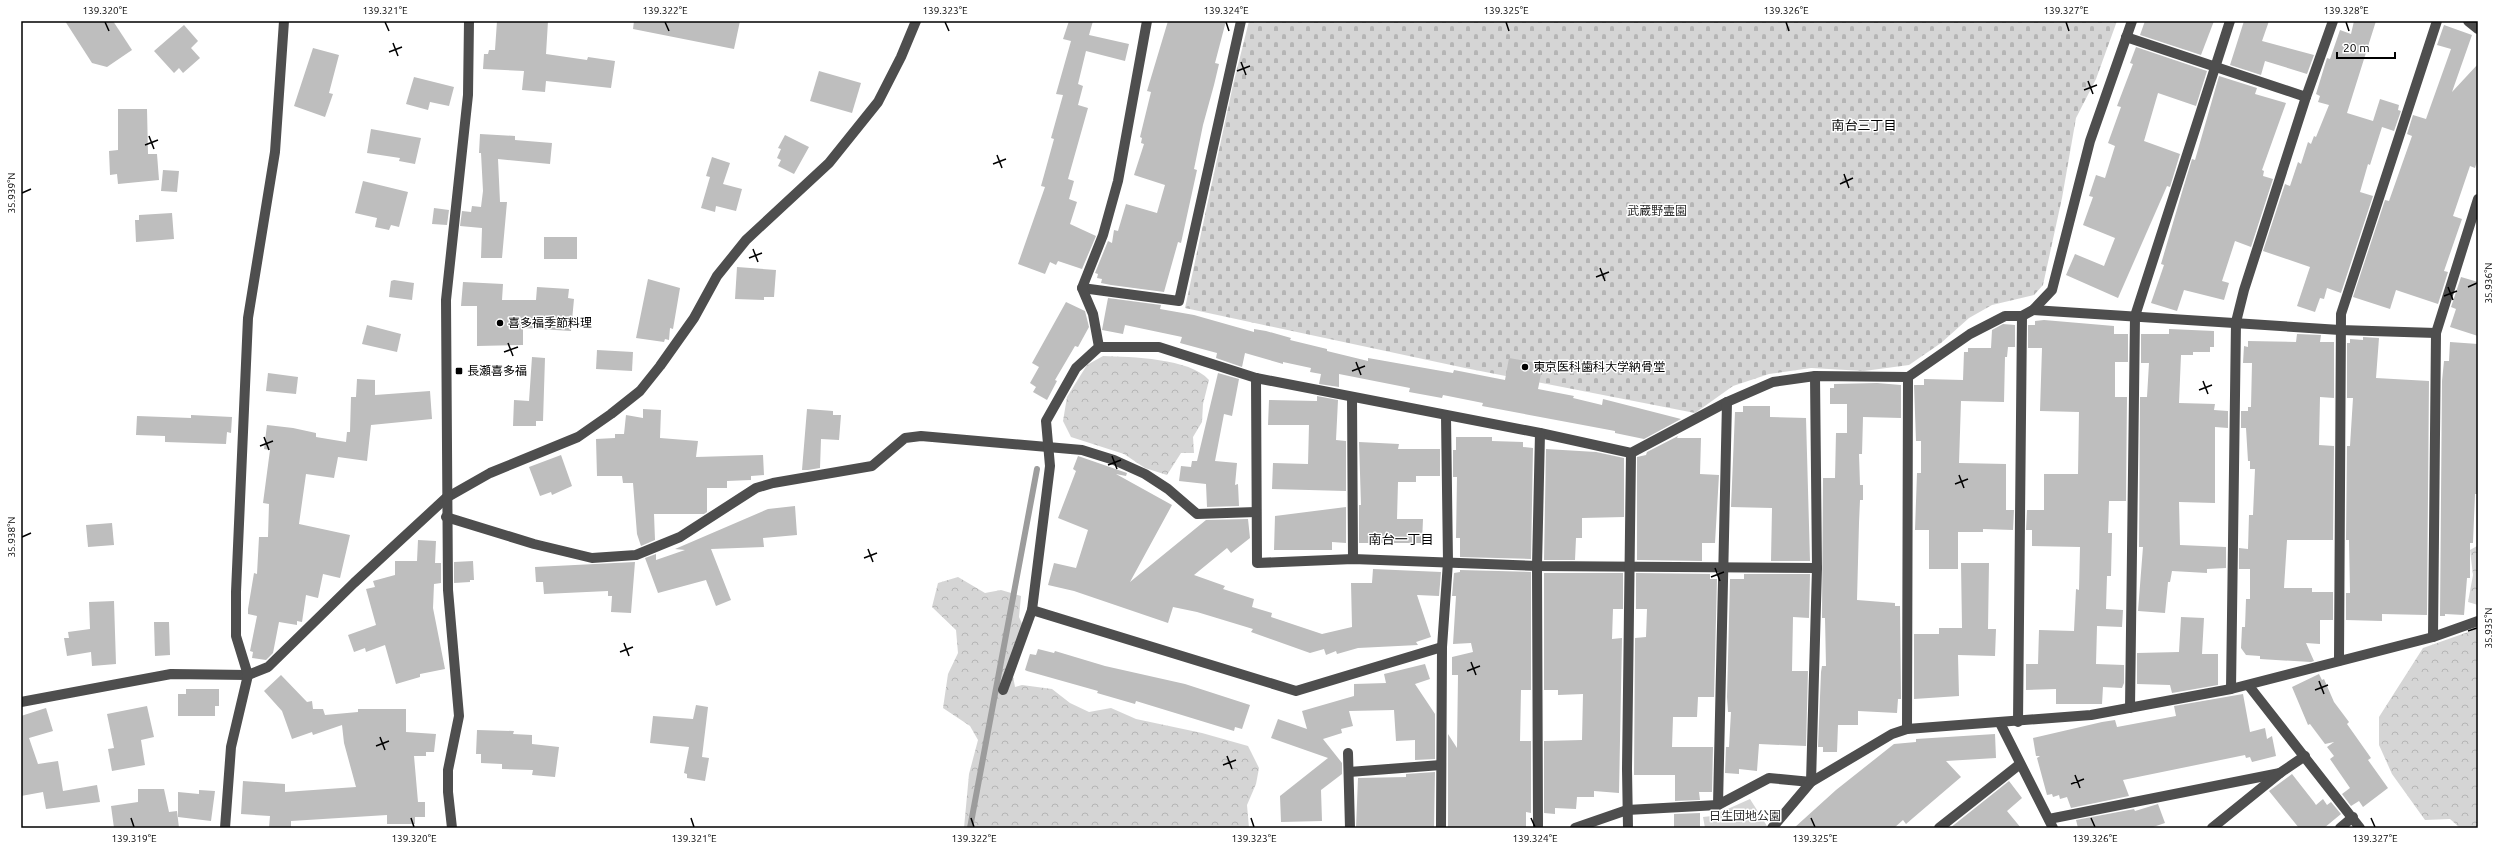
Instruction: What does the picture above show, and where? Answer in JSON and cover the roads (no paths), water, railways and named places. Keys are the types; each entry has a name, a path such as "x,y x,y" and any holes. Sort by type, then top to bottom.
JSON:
{"street":[{"path":"225,828 231,747 248,675 236,636 236,592 248,318 275,152 284,21"},
{"path":"452,828 448,792 448,770 459,716 448,590 446,518 446,300 468,95 469,21"},
{"path":"21,702 171,674 248,675 268,667 365,572 446,498 490,473 578,437 640,391 694,318 717,276 746,240 829,163 878,102 901,57 916,21"},
{"path":"1099,347 1093,314 1082,288 1103,235 1118,181 1148,21"},
{"path":"1082,288 1179,301 1241,21"},
{"path":"1003,690 1032,610 1050,466 1047,449 1046,421 1076,368 1099,347 1159,347 1256,378 1540,433 1631,453 1727,402 1773,382 1815,376 1908,377 1970,334 2005,316 2022,316 2033,310 2052,290 2090,141 2132,21"},
{"path":"2130,708 2135,316 2230,21"},
{"path":"2230,689 2236,322 2244,290 2306,97 2333,21"},
{"path":"2339,661 2341,314 2438,21"},
{"path":"2468,21 2478,29"},
{"path":"2126,37 2306,97"},
{"path":"2433,637 2436,333 2478,199"},
{"path":"2033,310 2236,322 2340,330 2436,333"},
{"path":"2018,722 2022,316"},
{"path":"1811,782 1817,568 1815,376"},
{"path":"1907,729 1908,377"},
{"path":"1256,378 1257,563 1352,559 1538,566 1724,566 1817,568"},
{"path":"1352,396 1352,559"},
{"path":"1718,805 1727,402"},
{"path":"1441,828 1442,647 1448,562 1446,416"},
{"path":"1538,828 1538,566 1540,433"},
{"path":"446,518 534,544 592,558 636,556 680,537 756,488 773,483 872,466 905,438 921,436 1047,449 1082,450 1114,460 1168,488 1197,514 1256,512"},
{"path":"1628,828 1631,453"},
{"path":"1032,610 1296,691 1442,647"},
{"path":"1772,828 1811,782 1892,734 1907,729 2018,722 2091,715 2249,686 2433,637 2478,621"},
{"path":"2249,686 2360,828"},
{"path":"2000,722 2051,823 2280,773"},
{"path":"1348,753 1350,828"},
{"path":"2212,828 2280,773 2305,756"},
{"path":"1939,828 2020,764"},
{"path":"1349,772 1441,765"},
{"path":"1575,828 1627,810 1718,805 1769,778 1811,782"},
{"path":"2340,828 2352,817"}],"waterway":[{"path":"970,828 1037,469"}],"place":[{"name":"喜多福季節料理","path":"500,323"},
{"name":"東京医科歯科大学納骨堂","path":"1525,367"},
{"name":"長瀬喜多福","path":"459,371"}],"district":[{"name":"南台三丁目","path":"1864,125"},
{"name":"南台一丁目","path":"1401,539"}],"park label":[{"name":"武蔵野霊園","path":"1657,211"},
{"name":"日生団地公園","path":"1745,816"}]}
